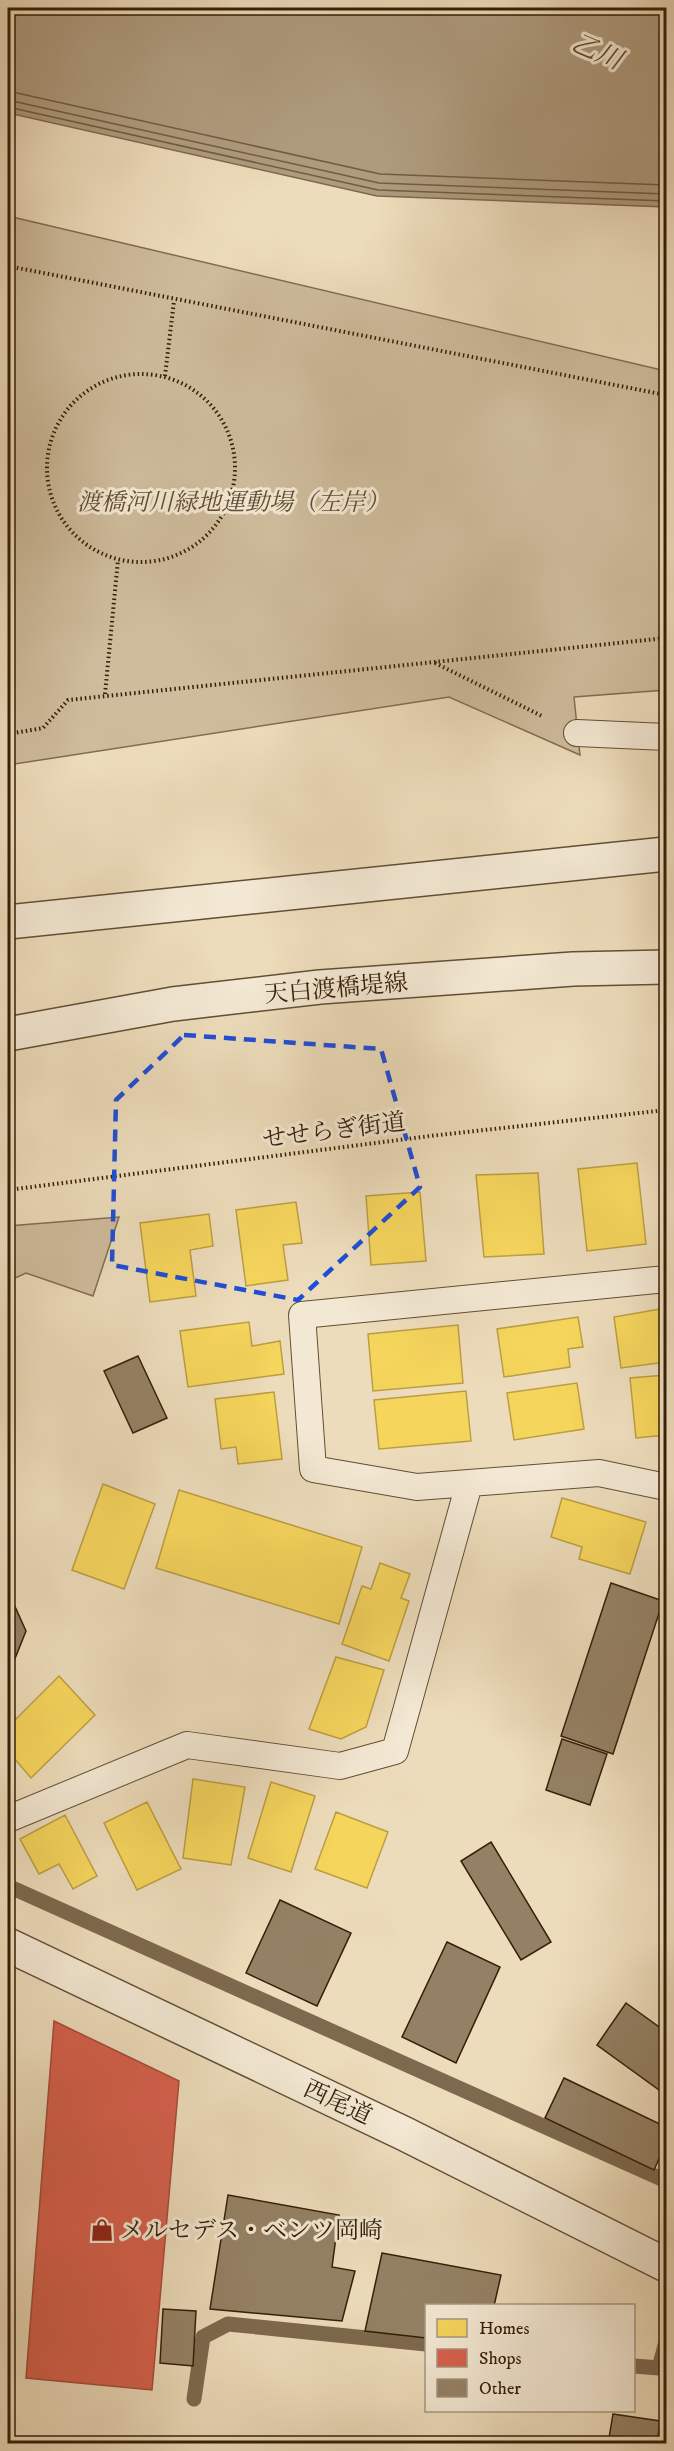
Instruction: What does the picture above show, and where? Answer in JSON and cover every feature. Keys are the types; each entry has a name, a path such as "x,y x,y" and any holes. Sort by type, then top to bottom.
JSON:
{"street":[{"path":"8,922 666,854"},
{"name":"天白渡橋堤線","path":"8,1034 173,1004 320,987 573,969 666,967"},
{"name":"西尾道","path":"8,1945 405,2133 666,2265"}],"lane":[{"path":"577,733 666,738"},
{"path":"666,1279 302,1316 313,1469 417,1487 599,1473 666,1487"},
{"path":"8,1819 188,1745 340,1766 395,1751 469,1484"}],"path":[{"path":"8,266 174,301 666,395"},
{"path":"165,376 174,301"},
{"path":"138,372 165,376 188,385 207,400 223,419 232,442 236,466 232,491 224,514 208,534 189,549 167,559 143,562 118,560 93,549 71,533 56,510 48,484 47,457 53,431 68,408 87,389 112,377 138,372"},
{"path":"105,694 118,560"},
{"path":"8,734 43,728 68,700 105,694 435,663 666,638"},
{"path":"435,663 577,733"},
{"name":"せせらぎ街道","path":"8,1190 430,1136 666,1110"}],"highlighted area":[{"path":"184,1035 381,1049 420,1187 298,1300 112,1265 116,1100"}],"green space":[{"name":"渡橋河川緑地運動場（左岸）","path":"8,216 666,371 666,690 574,697 580,755 449,697 8,765"},
{"path":"119,1217 93,1296 26,1273 11,1280 8,1278 8,1226"}],"water":[{"name":"乙川","path":"8,8 666,8 666,207 377,196 8,113"}],"building: Homes":[{"path":"637,1163 646,1244 587,1251 578,1169"},
{"path":"538,1173 544,1254 484,1257 476,1175"},
{"path":"420,1192 426,1261 371,1265 366,1196"},
{"path":"296,1202 302,1243 283,1245 288,1280 246,1286 236,1210"},
{"path":"209,1214 213,1246 190,1250 196,1296 150,1302 140,1223"},
{"path":"666,1308 666,1362 621,1368 614,1317"},
{"path":"578,1317 583,1347 568,1349 570,1367 504,1377 497,1329"},
{"path":"249,1322 252,1346 280,1341 284,1374 188,1387 180,1331"},
{"path":"458,1325 463,1383 373,1391 368,1334"},
{"path":"666,1375 666,1435 636,1438 630,1378"},
{"path":"577,1383 584,1429 514,1440 507,1393"},
{"path":"466,1391 471,1441 379,1449 374,1400"},
{"path":"274,1392 282,1459 238,1464 236,1447 221,1449 215,1399"},
{"path":"103,1484 155,1504 124,1589 72,1570"},
{"path":"179,1490 362,1547 339,1624 156,1568"},
{"path":"562,1498 646,1522 630,1574 579,1559 582,1547 551,1537"},
{"path":"380,1563 410,1574 401,1598 409,1601 389,1661 342,1644 362,1586 371,1589"},
{"path":"336,1657 384,1670 366,1727 341,1739 309,1729"},
{"path":"59,1676 95,1715 31,1778 8,1751 8,1727"},
{"path":"193,1779 245,1787 231,1865 183,1858"},
{"path":"271,1782 315,1796 291,1872 248,1858"},
{"path":"147,1802 181,1869 137,1890 104,1823"},
{"path":"336,1812 388,1832 367,1888 315,1869"},
{"path":"65,1815 97,1876 73,1889 59,1864 39,1874 20,1839"}],"building: Shops":[{"name":"メルセデス・ベンツ岡崎","path":"54,2021 179,2081 152,2390 26,2378"}],"building: Other":[{"path":"138,1356 167,1418 133,1433 104,1371"},
{"path":"611,1583 663,1601 613,1754 561,1736"},
{"path":"8,1591 26,1631 8,1676"},
{"path":"562,1739 607,1754 590,1805 546,1790"},
{"path":"491,1842 551,1942 521,1960 461,1861"},
{"path":"280,1900 351,1933 317,2006 246,1973"},
{"path":"447,1942 500,1967 456,2063 402,2037"},
{"path":"626,2003 666,2032 666,2095 597,2045"},
{"path":"564,2078 666,2127 666,2143 654,2170 545,2118"},
{"path":"228,2195 339,2215 332,2267 355,2271 342,2321 210,2309"},
{"path":"382,2253 501,2275 494,2304 425,2304 425,2338 365,2331"},
{"path":"163,2309 196,2311 193,2366 160,2363"},
{"path":"613,2414 660,2421 657,2444 608,2444"}],"waterway":[{"path":"8,1886 666,2181"},
{"path":"194,2399 203,2337 228,2324 425,2344"},
{"path":"635,2366 659,2368 666,2342"}],"place":[{"name":"メルセデス・ベンツ岡崎","path":"102,2230"}]}
